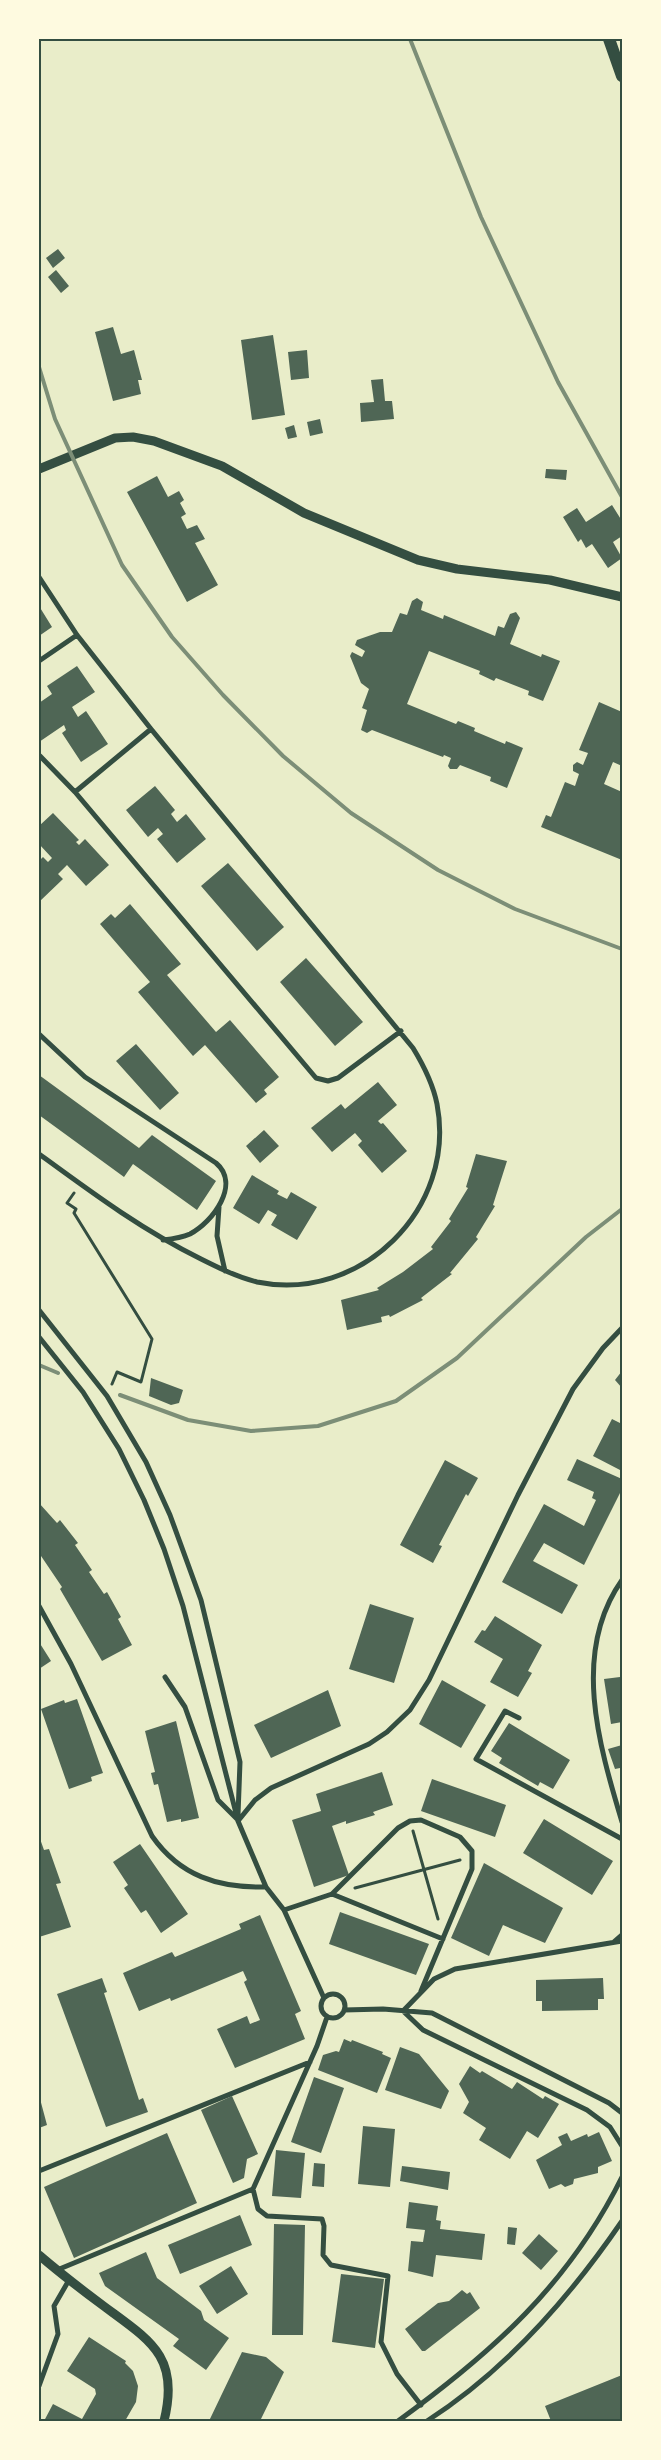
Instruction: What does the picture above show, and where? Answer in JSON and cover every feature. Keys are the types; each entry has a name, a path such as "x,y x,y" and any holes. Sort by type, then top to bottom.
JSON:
{"main road":[{"path":"609,39 622,76"}],"street":[{"path":"39,469 115,438 133,437 154,441 197,455 222,466 304,513 382,546 437,566 550,580 622,597"},
{"path":"39,578 77,635 151,728 401,1031 429,1078 439,1124 439,1144 435,1170 424,1202 401,1235 370,1261 332,1278 312,1283 270,1284 225,1271 163,1240 80,1185 39,1154"},
{"path":"39,661 77,635"},
{"path":"75,792 151,728"},
{"path":"40,756 75,792 316,1078 328,1080 338,1078 401,1031"},
{"path":"39,1034 85,1077 222,1168 227,1182 226,1190 207,1222 198,1229 176,1239 163,1240"},
{"path":"219,1203 217,1236 225,1271"},
{"path":"39,1310 77,1355 123,1420 146,1462 170,1515 201,1600 240,1762 238,1821"},
{"path":"238,1821 255,1800 271,1788 370,1744 387,1732 410,1710 429,1680 518,1495 573,1389 603,1348 622,1328"},
{"path":"39,1337 83,1392 119,1449 164,1549 183,1606 238,1821 266,1887 284,1910 324,1998 321,2008 327,2017"},
{"path":"621,1582 622,1592"},
{"path":"621,1582 610,1599 597,1638 593,1678 598,1732 622,1822"},
{"path":"39,1606 72,1664 152,1836 162,1850 177,1865 196,1875 244,1887 266,1887"},
{"path":"165,1677 185,1707 218,1800 238,1821"},
{"path":"519,1718 505,1711 476,1759 622,1839"},
{"path":"284,1910 332,1894 398,1828 410,1821 421,1820 460,1837 469,1846 473,1857 472,1869 421,1991"},
{"path":"332,1894 443,1939"},
{"path":"614,1942 622,1936"},
{"path":"403,2010 434,1979 455,1970 622,1941"},
{"path":"324,1998 328,1995 339,1996 343,2000 344,2010 337,2018 327,2017"},
{"path":"344,2010 403,2010 432,2013 609,2103 622,2113"},
{"path":"403,2010 423,2030 588,2110 610,2127 622,2146"},
{"path":"327,2017 310,2062 253,2189 258,2209 267,2216 322,2219 324,2226 323,2255 331,2265 388,2276 381,2342 397,2374 421,2404"},
{"path":"39,2171 310,2062"},
{"path":"398,2421 480,2358 533,2308 589,2233 622,2177"},
{"path":"57,2270 253,2189"},
{"path":"427,2421 472,2388 544,2320 569,2291 622,2221"},
{"path":"39,2254 69,2280 147,2338 157,2350 170,2384 164,2421"},
{"path":"39,2386 58,2334 54,2306 69,2280"}],"path":[{"path":"80,1185 67,1203 76,1209 74,1213 152,1339 141,1382 116,1372"},
{"path":"410,1821 443,1939"},
{"path":"332,1894 473,1857"}],"building":[{"path":"58,249 65,258 53,268 46,258"},
{"path":"56,270 69,286 61,293 48,277"},
{"path":"113,327 121,354 134,350 142,380 138,380 141,394 113,401 95,332"},
{"path":"273,335 285,415 252,420 241,340"},
{"path":"307,350 309,378 291,380 288,352"},
{"path":"383,379 385,401 392,401 394,419 361,422 360,403 374,402 371,380"},
{"path":"320,419 323,433 310,436 307,422"},
{"path":"294,425 297,437 288,439 285,428"},
{"path":"546,469 567,470 566,480 545,478"},
{"path":"157,476 168,497 179,491 184,500 180,503 186,514 181,517 187,529 197,525 205,539 195,543 218,585 187,602 127,492"},
{"path":"612,505 622,521 622,536 613,542 622,558 608,568 592,544 586,548 581,539 578,542 563,517 577,508 586,522"},
{"path":"417,598 423,602 421,610 443,619 444,615 495,636 498,626 504,628 510,614 516,612 520,618 510,644 541,657 542,654 560,661 543,701 528,695 529,691 496,678 494,681 479,674 480,671 429,651 407,704 456,724 458,721 475,728 474,731 505,744 506,741 523,748 507,788 490,781 491,777 460,765 457,769 450,769 448,766 451,758 444,755 443,757 372,730 367,733 361,730 367,710 362,708 369,689 361,683 350,656 352,652 362,657 365,651 355,645 357,640 380,632 392,632 400,613 407,615 412,601"},
{"path":"39,606 52,627 39,636"},
{"path":"77,666 95,692 72,707 78,717 86,711 108,744 81,762 62,733 66,730 64,725 39,742 39,703 52,694 47,686"},
{"path":"599,702 622,712 622,766 613,762 604,784 622,792 622,860 541,827 546,815 551,817 565,782 575,786 579,774 573,771 573,765 577,762 583,765 588,753 579,750"},
{"path":"155,786 175,810 171,814 177,822 186,814 206,839 177,863 157,839 163,834 158,828 148,837 126,810"},
{"path":"53,813 79,840 76,842 79,845 85,839 109,865 86,886 67,865 58,874 63,879 39,902 39,861 43,857 48,862 52,858 39,844 39,826"},
{"path":"228,863 284,927 257,951 201,886"},
{"path":"130,904 181,964 167,975 216,1032 230,1020 279,1077 264,1090 267,1094 256,1103 205,1045 193,1056 138,992 150,982 100,924 111,914 115,918"},
{"path":"306,958 363,1022 335,1046 280,982"},
{"path":"136,1044 179,1093 160,1110 116,1061"},
{"path":"39,1075 139,1148 152,1135 216,1181 197,1210 133,1164 124,1177 39,1115"},
{"path":"378,1082 397,1105 378,1121 381,1124 383,1123 407,1151 382,1173 358,1145 362,1141 355,1133 332,1152 311,1128 341,1104 345,1109"},
{"path":"264,1130 279,1146 260,1163 246,1146"},
{"path":"476,1154 507,1161 493,1205 495,1206 476,1237 478,1239 450,1273 452,1274 421,1298 423,1300 390,1317 389,1315 381,1317 382,1322 347,1330 341,1300 379,1290 377,1288 403,1272 433,1249 431,1247 451,1221 449,1219 468,1188 466,1187"},
{"path":"252,1175 279,1191 277,1194 287,1199 291,1192 317,1207 297,1240 271,1225 277,1215 268,1210 259,1224 233,1208"},
{"path":"622,1371 622,1388 615,1380"},
{"path":"151,1378 183,1390 179,1403 171,1405 149,1396"},
{"path":"612,1419 622,1424 622,1466 620,1470 593,1456"},
{"path":"577,1459 622,1479 622,1489 584,1565 544,1543 533,1561 578,1585 562,1614 502,1582 544,1504 584,1526 596,1500 592,1498 594,1492 567,1480"},
{"path":"445,1460 478,1478 468,1496 466,1494 439,1545 442,1546 433,1563 400,1545"},
{"path":"39,1503 57,1523 60,1520 78,1543 75,1545 92,1570 89,1572 104,1594 107,1592 121,1617 118,1619 132,1645 102,1661 60,1589 62,1587 39,1553"},
{"path":"370,1604 414,1618 394,1683 349,1669"},
{"path":"495,1616 542,1645 528,1671 532,1673 518,1697 490,1682 503,1659 474,1642 482,1630 485,1631"},
{"path":"39,1642 51,1661 39,1669"},
{"path":"620,1677 622,1722 611,1724 604,1679"},
{"path":"442,1680 486,1705 461,1748 419,1724"},
{"path":"328,1690 341,1726 271,1758 254,1725"},
{"path":"77,1699 103,1773 91,1777 92,1781 69,1789 41,1709 64,1700 65,1703"},
{"path":"176,1721 199,1818 181,1822 181,1819 167,1822 158,1784 154,1785 151,1773 155,1772 145,1731"},
{"path":"509,1723 570,1760 553,1789 540,1782 538,1786 499,1763 502,1758 491,1751"},
{"path":"622,1745 622,1774 620,1768 615,1769 608,1749"},
{"path":"382,1772 393,1805 373,1812 375,1815 346,1824 346,1821 332,1826 349,1875 314,1887 292,1820 321,1811 316,1794"},
{"path":"432,1779 506,1805 495,1837 421,1811"},
{"path":"544,1819 613,1861 592,1895 523,1853"},
{"path":"39,1836 44,1850 49,1849 61,1883 56,1884 71,1927 39,1937"},
{"path":"140,1844 188,1914 161,1933 146,1910 141,1913 124,1888 128,1885 113,1862"},
{"path":"484,1863 563,1908 545,1943 503,1925 489,1956 451,1938"},
{"path":"340,1912 429,1944 416,1975 329,1944"},
{"path":"260,1915 301,2011 295,2014 305,2039 235,2068 217,2029 247,2016 250,2024 260,2020 244,1982 247,1980 243,1971 171,2001 170,1998 139,2011 123,1973 172,1952 175,1957 241,1929 239,1924"},
{"path":"102,1978 107,1992 104,1993 139,2100 143,2098 148,2112 106,2127 57,1994"},
{"path":"603,1978 604,1999 598,1999 598,2010 542,2011 542,2001 536,2001 536,1980"},
{"path":"344,2039 351,2042 352,2040 383,2052 382,2054 391,2058 377,2093 318,2070 323,2055 336,2051 339,2052"},
{"path":"400,2047 419,2054 449,2091 441,2109 385,2090"},
{"path":"470,2066 512,2089 517,2082 543,2099 545,2096 559,2104 538,2138 527,2131 510,2159 479,2140 486,2128 463,2113 469,2102 459,2084"},
{"path":"314,2077 344,2088 321,2153 291,2142"},
{"path":"39,2095 47,2125 39,2128"},
{"path":"232,2096 258,2154 247,2159 244,2178 233,2183 201,2110"},
{"path":"363,2126 395,2129 390,2187 358,2184"},
{"path":"599,2132 612,2161 598,2167 598,2173 574,2179 573,2184 565,2187 561,2184 549,2189 536,2160 562,2145 558,2137 567,2133 571,2141 587,2134 588,2137"},
{"path":"167,2133 197,2203 74,2258 44,2187"},
{"path":"276,2150 305,2153 301,2198 272,2196"},
{"path":"314,2163 325,2164 324,2187 312,2186"},
{"path":"402,2166 450,2172 448,2190 400,2181"},
{"path":"409,2202 438,2206 436,2220 441,2221 440,2229 485,2234 482,2260 436,2255 433,2277 408,2271 411,2241 423,2242 425,2230 406,2228"},
{"path":"240,2215 252,2245 180,2274 168,2245"},
{"path":"274,2224 305,2225 303,2335 272,2335"},
{"path":"508,2227 517,2228 515,2245 507,2244"},
{"path":"539,2234 558,2251 541,2270 522,2253"},
{"path":"146,2252 157,2278 201,2311 204,2320 229,2338 206,2370 173,2346 179,2339 105,2286 99,2273"},
{"path":"231,2266 248,2294 217,2314 199,2286"},
{"path":"341,2274 384,2279 375,2348 332,2342"},
{"path":"462,2290 467,2294 470,2292 480,2308 425,2351 422,2351 405,2329 438,2303 449,2301"},
{"path":"89,2337 126,2361 125,2363 133,2371 138,2386 136,2402 125,2421 44,2421 53,2404 82,2419 96,2394 95,2389 67,2371"},
{"path":"242,2352 266,2357 284,2372 260,2421 209,2421"},
{"path":"622,2375 622,2419 618,2421 551,2421 545,2406"}],"railway":[{"path":"410,39 481,217 558,382 622,497"},
{"path":"39,367 55,419 122,565 172,637 223,695 283,756 351,813 438,870 515,909 622,949"},
{"path":"120,1395 188,1420 251,1431 318,1426 396,1401 457,1358 586,1237 622,1209"},
{"path":"39,1365 58,1373"}]}
